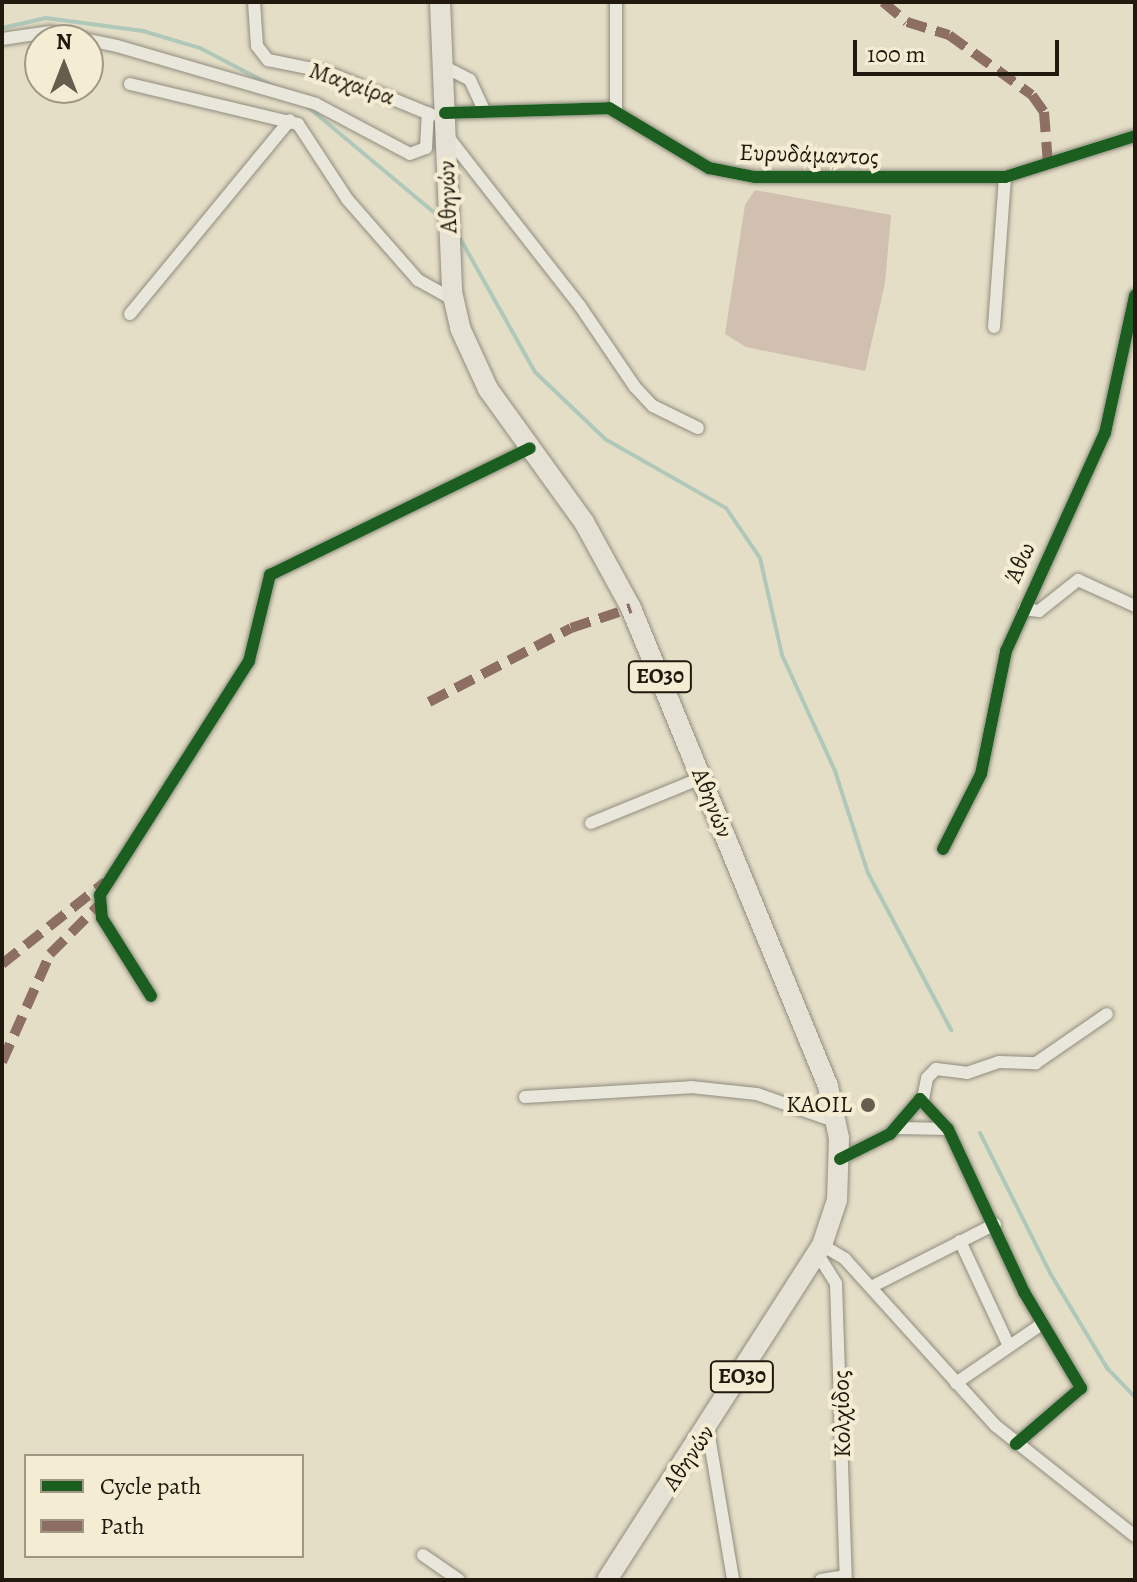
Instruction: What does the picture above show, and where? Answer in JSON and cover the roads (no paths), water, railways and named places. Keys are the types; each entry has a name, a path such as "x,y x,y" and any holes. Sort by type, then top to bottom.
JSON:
{"main road":[{"name":"Αθηνών","path":"440,2 443,66 441,119 447,172 453,296 488,389 606,557 828,1086 837,1122 840,1159 837,1200 820,1249 708,1430 607,1580"}],"street":[{"name":"Μαχαίρα","path":"254,2 259,53 327,72 441,119"},
{"path":"616,2 616,111"},
{"path":"2,39 66,33 117,46 316,104 410,154 426,148 441,119 580,306 635,387 653,406 698,428"},
{"path":"443,66 470,80 485,112"},
{"path":"130,84 290,120 304,130 347,199 418,280 453,296"},
{"name":"Ευρυδάμαντος","path":"441,119 485,112 584,106 616,111 728,175 925,182 1005,177 1135,138"},
{"path":"130,314 290,120"},
{"path":"994,327 1005,177"},
{"name":"Άθω","path":"943,849 981,774 1001,667 1024,609 1105,433 1135,295"},
{"path":"151,996 102,918 100,895 249,661 270,575 530,448"},
{"path":"1024,609 1039,611 1078,580 1135,606"},
{"path":"591,823 701,778"},
{"path":"840,1159 898,1128 923,1099 927,1078 936,1069 967,1073 999,1062 1036,1063 1107,1014"},
{"path":"525,1097 691,1087 757,1094 837,1122"},
{"path":"923,1099 948,1129 1042,1324 1081,1391 1016,1444"},
{"path":"898,1128 948,1129"},
{"path":"871,1287 995,1224"},
{"path":"960,1241 1009,1346"},
{"path":"820,1249 871,1287 956,1383 1016,1444 1135,1536"},
{"name":"Κολχίδος","path":"820,1249 836,1284 846,1578"},
{"path":"956,1383 1042,1324"},
{"path":"708,1430 733,1580"},
{"path":"423,1555 459,1580"},
{"path":"821,1580 846,1578"}],"waterway":[{"path":"2,28 46,18 143,31 200,48 277,88"},
{"path":"308,107 442,219"},
{"path":"457,233 535,372 605,439 726,508 760,558 782,655 835,771 868,873 951,1030"},
{"path":"980,1133 1050,1273 1107,1368 1135,1397"}],"place":[{"name":"KAOIL","path":"868,1105"}]}
